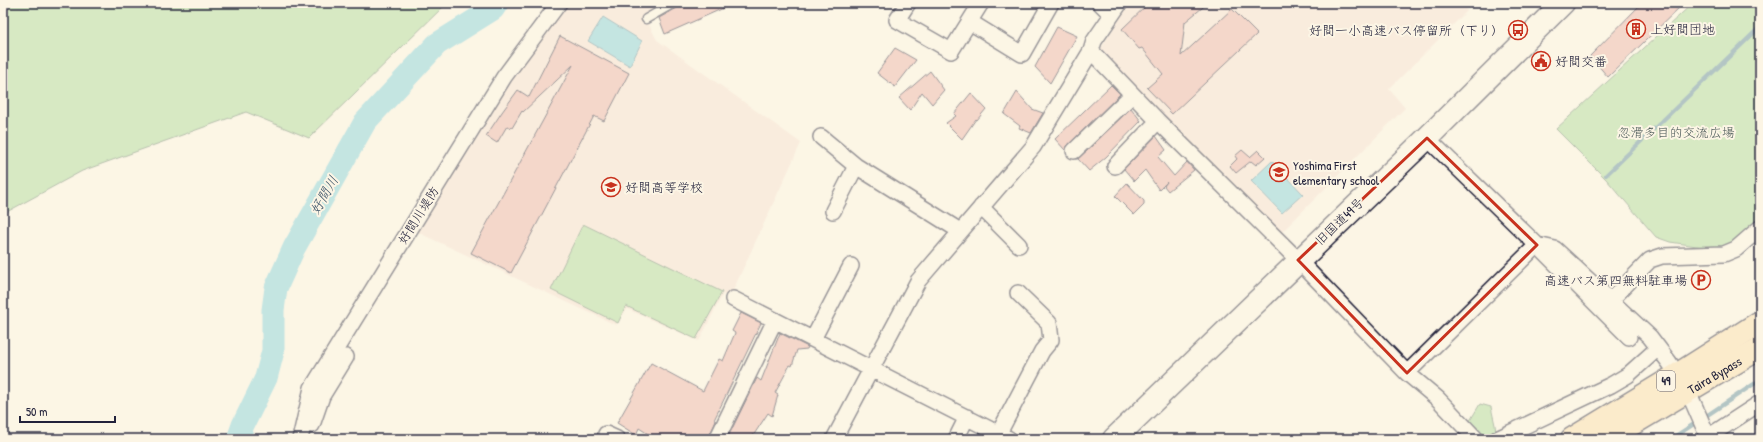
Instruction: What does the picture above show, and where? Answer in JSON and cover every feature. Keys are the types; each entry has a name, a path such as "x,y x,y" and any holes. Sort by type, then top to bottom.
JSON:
{"highway":[{"name":"Taira Bypass","path":"1572,439 1687,392 1760,322"},
{"name":"Taira Bypass","path":"1607,439 1760,348"}],"street":[{"name":"好間川堤防","path":"300,439 312,388 504,77 559,3"},
{"path":"908,3 897,20 951,51 981,3"},
{"path":"970,22 1022,54 1052,3"},
{"path":"834,439 918,281 957,230 981,207 1037,141 1091,51 1094,41 1116,9 1100,3"},
{"name":"旧国道49号","path":"1114,439 1298,260 1427,138 1563,3"},
{"path":"1091,51 1132,95 1298,260 1407,373 1438,399 1476,439"},
{"path":"1074,151 1132,95"},
{"path":"1115,166 1158,121"},
{"path":"821,137 856,166 957,230"},
{"path":"1427,138 1629,337"},
{"path":"833,211 856,166"},
{"path":"981,207 1018,245"},
{"path":"1610,301 1650,260 1662,256 1724,254 1736,250 1760,228"},
{"path":"1537,245 1555,249 1650,337 1687,392 1706,435 1760,403"},
{"path":"1407,373 1537,245"},
{"path":"813,339 851,266"},
{"path":"733,299 1004,436 1042,351 1051,340 1049,323 1018,293"},
{"path":"717,439 775,320"},
{"path":"1497,439 1611,385 1628,375 1658,348"},
{"path":"306,439 322,396 346,357"},
{"path":"956,439 967,417"}],"lane":[{"path":"646,19 674,3"}],"highlighted area":[{"path":"1427,138 1537,245 1407,373 1298,260"}],"shaded area":[{"name":"好間高等学校","path":"559,3 674,3 646,19 657,40 801,143 730,297 723,294 699,341 627,309 616,325 415,231"},
{"name":"Yoshima First elementary school","path":"1129,3 1460,3 1467,11 1389,89 1405,108 1277,237 1100,50"}],"green space":[{"path":"3,3 447,3 309,138 246,112 82,171 3,214"},
{"name":"忽滑多目的交流広場","path":"1693,3 1760,3 1760,220 1740,240 1717,249 1670,242 1656,237 1606,179 1556,129"},
{"path":"583,224 722,292 696,339 626,306 618,323 551,290"},
{"path":"1480,404 1491,407 1497,439 1459,439"}],"water":[{"path":"603,17 642,41 630,66 588,41"},
{"path":"1272,161 1303,194 1282,213 1251,181"}],"building":[{"path":"679,3 735,3 665,34 659,18 677,8"},
{"path":"1149,3 1208,3 1185,22 1181,56 1232,9 1257,34 1172,114 1147,88 1163,74 1142,48 1139,49 1122,29"},
{"name":"上好間団地","path":"1642,3 1684,3 1608,77 1590,56"},
{"path":"1057,27 1077,36 1050,83 1035,67"},
{"path":"560,36 629,73 604,121 594,116 511,273 471,253 573,65 523,112 522,111 512,128 507,126 497,143 486,136 518,90 529,97"},
{"path":"895,48 916,60 895,87 877,73"},
{"path":"930,71 944,90 932,104 922,92 910,110 899,98"},
{"path":"1111,85 1120,94 1068,145 1065,150 1055,139"},
{"path":"1017,92 1032,109 1043,113 1031,133 1019,128 1020,126 1004,114"},
{"path":"971,93 986,109 977,120 976,119 962,139 946,123 956,116 954,114"},
{"path":"1131,108 1141,121 1106,157 1089,171 1078,159"},
{"path":"1156,136 1166,150 1158,157 1174,176 1187,162 1194,170 1168,191 1164,186 1167,182 1159,190 1145,170 1134,181 1124,169"},
{"path":"1242,150 1250,157 1258,150 1265,157 1256,165 1251,161 1236,173 1230,166 1237,159 1235,156"},
{"path":"1127,183 1144,201 1144,205 1134,215 1115,196"},
{"path":"741,313 761,323 714,420 716,421 708,439 656,439 639,428 636,435 617,423 651,363 703,391 719,359 723,361 735,333 732,331"},
{"path":"780,333 808,347 807,349 797,350 792,366 790,365 775,393 778,395 772,416 768,413 751,439 727,439 757,378 761,381"}],"waterway":[{"name":"好間川","path":"238,439 243,425 266,378 273,351 273,310 276,288 294,248 365,122 437,44 493,9 497,3"},
{"path":"1606,175 1760,27"},
{"path":"1703,418 1760,380"},
{"path":"1671,439 1697,422"}],"place":[{"name":"上好間団地","path":"1636,29"},
{"name":"好間一小高速バス停留所（下り）","path":"1518,30"},
{"name":"好間交番","path":"1541,61"},
{"name":"Yoshima First elementary school","path":"1279,172"},
{"name":"好間高等学校","path":"611,187"},
{"name":"高速バス第四無料駐車場","path":"1701,280"}]}
